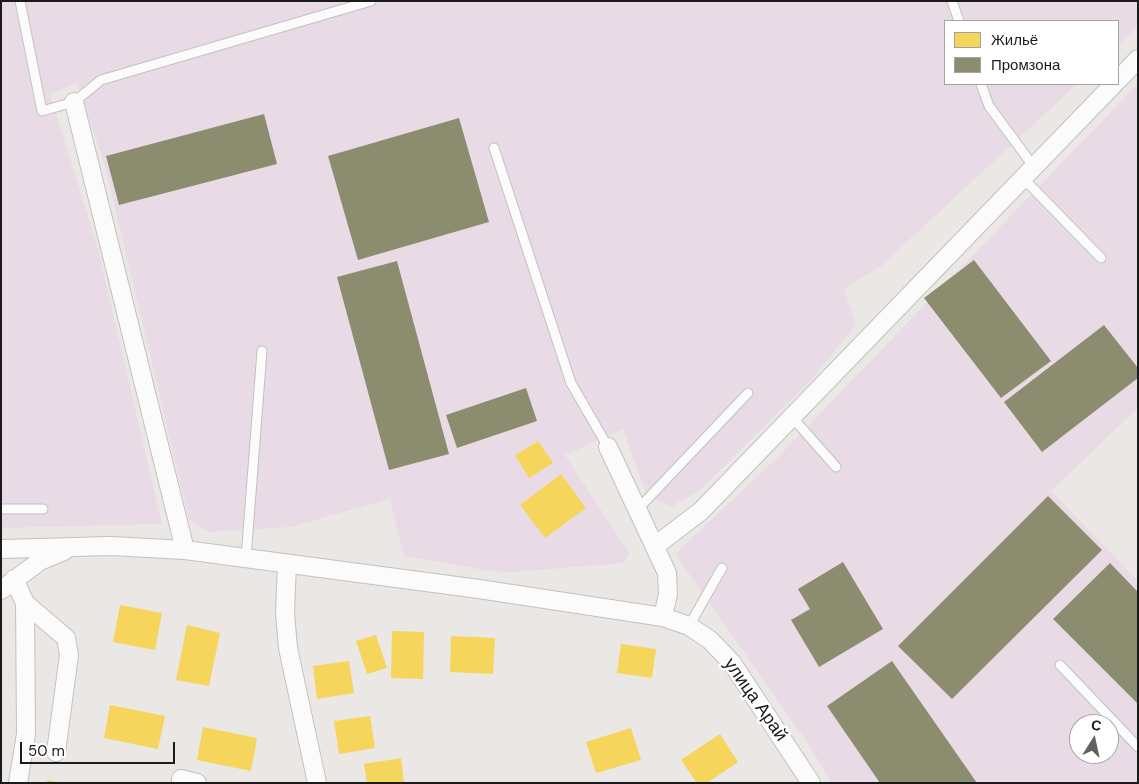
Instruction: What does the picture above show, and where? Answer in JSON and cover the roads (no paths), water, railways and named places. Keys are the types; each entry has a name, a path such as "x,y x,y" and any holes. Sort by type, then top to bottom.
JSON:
{"street":[{"path":"1119,79 1138,59"},
{"path":"654,546 701,511 1113,85"},
{"path":"74,102 185,550"},
{"path":"608,447 667,573 668,594 663,616"},
{"name":"улица Арай","path":"1,549 111,546 185,550 663,616 689,626 710,640 732,663 811,783"},
{"path":"1,590 40,561 72,548"},
{"path":"287,564 285,613 288,648 317,783"},
{"path":"14,579 25,602 66,638 69,655 56,752"},
{"path":"18,783 26,734 25,602"}],"lane":[{"path":"20,1 42,111 74,102 100,80 371,1"},
{"path":"952,1 959,20"},
{"path":"981,85 989,106 1028,172 1101,258"},
{"path":"494,148 571,382 608,447"},
{"path":"246,558 262,351"},
{"path":"637,510 748,393"},
{"path":"792,416 836,468"},
{"path":"1,510 43,508"},
{"path":"689,626 722,568"},
{"path":"1060,665 1138,747"}]}
